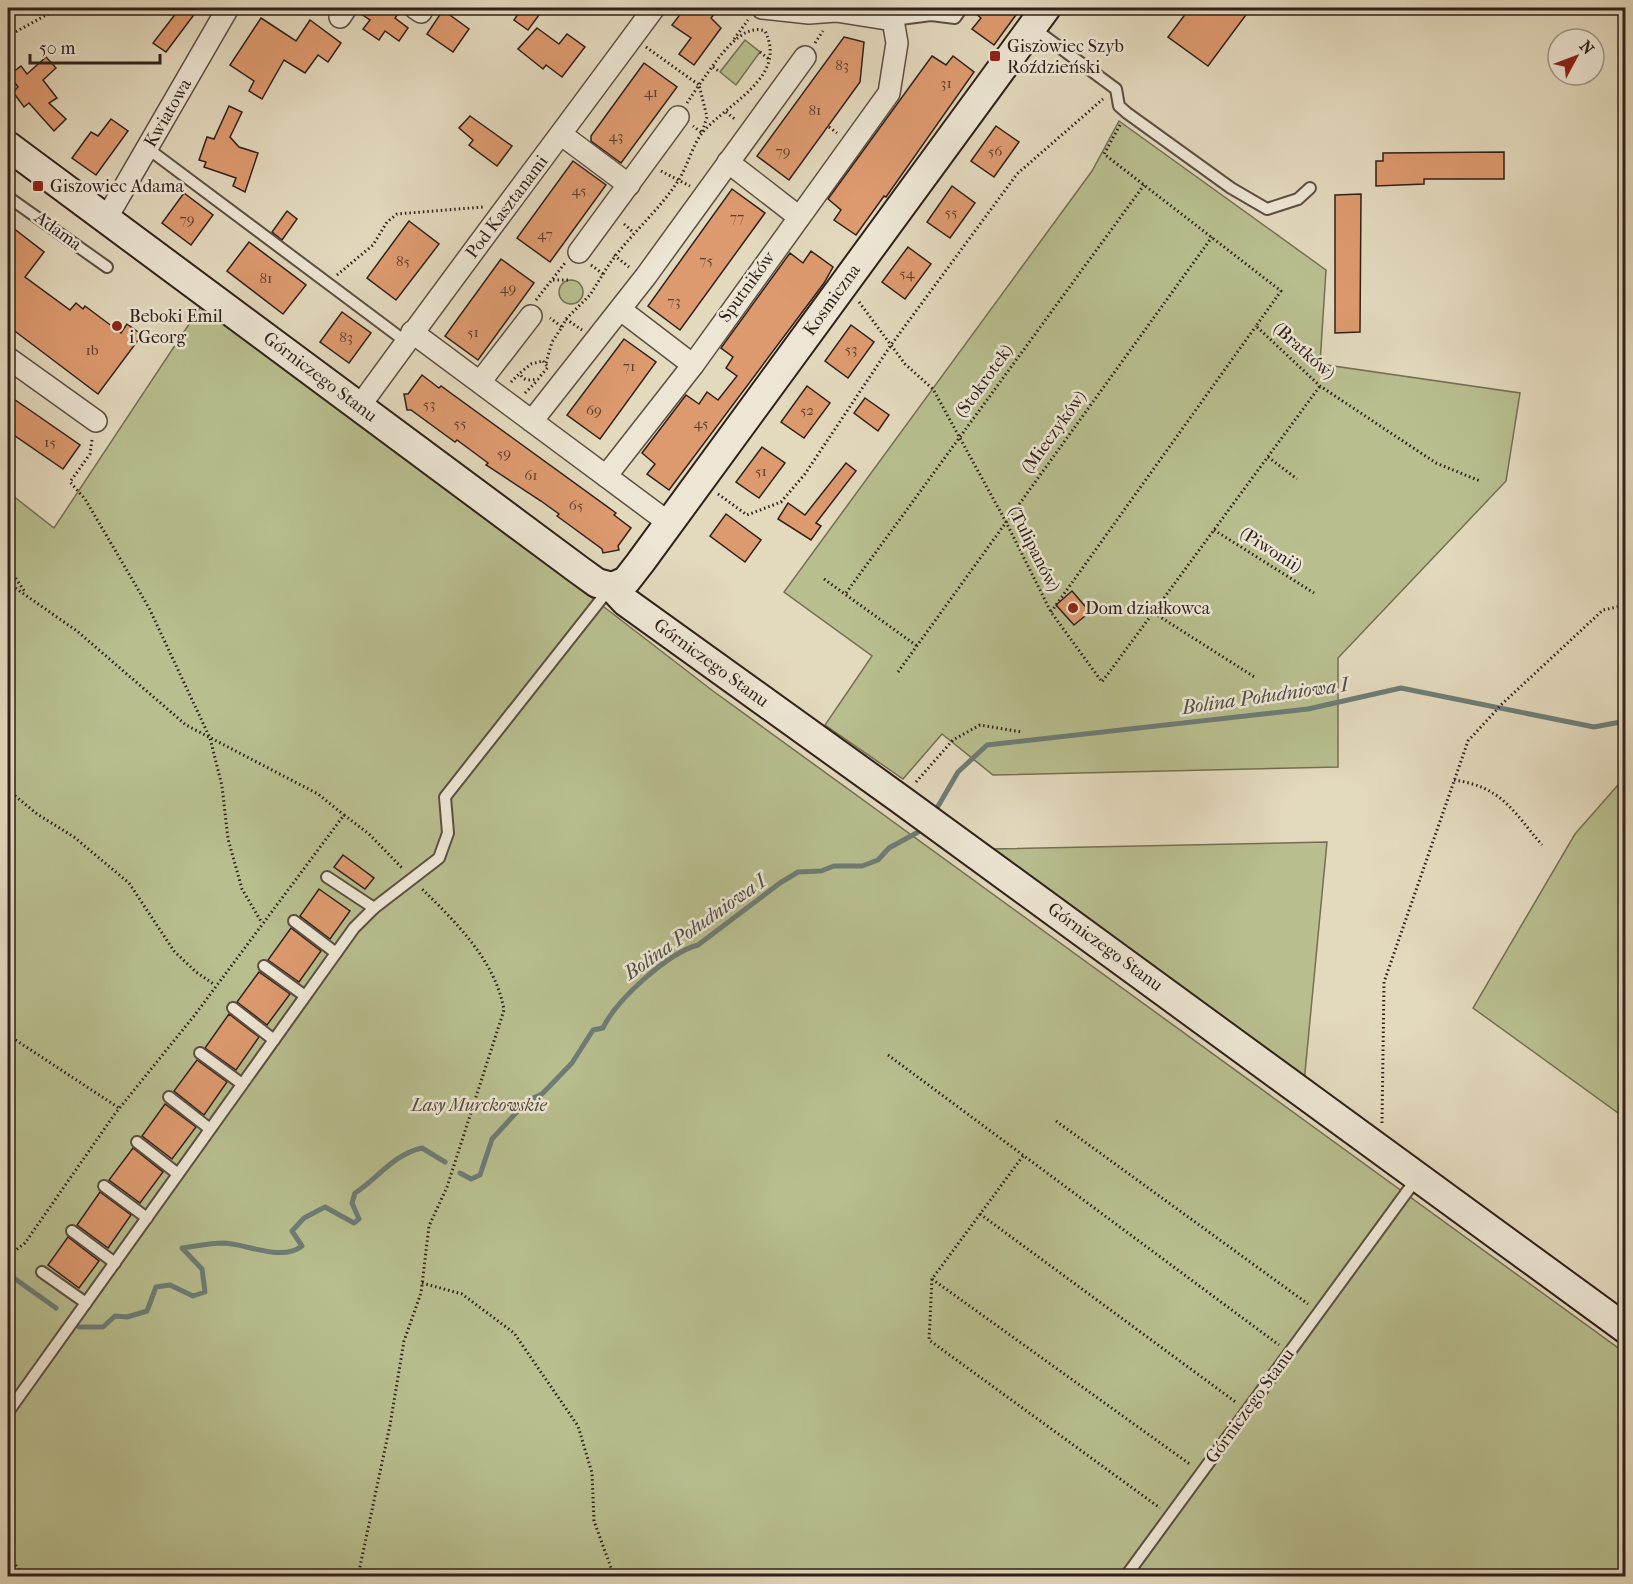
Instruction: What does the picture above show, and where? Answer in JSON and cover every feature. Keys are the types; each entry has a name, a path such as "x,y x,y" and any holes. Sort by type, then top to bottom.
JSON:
{"street":[{"name":"Kwiatowa","path":"106,219 228,8"},
{"name":"Pod Kasztanami","path":"359,407 409,336 562,135 654,8"},
{"path":"756,11 808,13 836,11 893,20"},
{"name":"Kosmiczna","path":"612,587 626,581 1039,17"},
{"name":"Sputników","path":"606,476 693,365 889,93 897,43 893,20"},
{"path":"532,421 621,310 805,57"},
{"path":"576,252 630,185 678,117"},
{"path":"562,135 630,185"},
{"name":"Górniczego Stanu","path":"8,146 597,583 612,587 626,602 1382,1149 1626,1329"},
{"path":"728,162 799,217"},
{"path":"621,310 693,365"},
{"path":"480,382 531,316"},
{"path":"409,336 480,382 669,523"},
{"path":"8,358 96,421"}],"lane":[{"path":"893,20 931,15 955,18 962,8"},
{"path":"1039,17 1116,89 1119,106 1231,188 1267,209 1298,199 1310,188"},
{"path":"147,148 409,336"},
{"name":"Adama","path":"8,197 107,267"},
{"path":"8,1412 354,928 374,908 439,858 448,832 445,797 600,598 612,587"},
{"path":"327,877 374,908"},
{"path":"294,921 336,953"},
{"path":"264,966 305,996"},
{"path":"233,1008 274,1040"},
{"path":"200,1053 242,1084"},
{"path":"169,1097 210,1129"},
{"path":"137,1142 178,1174"},
{"name":"Górniczego Stanu","path":"1126,1576 1418,1177"},
{"path":"104,1186 147,1218"},
{"path":"72,1231 115,1263"},
{"path":"42,1272 86,1304"}],"path":[{"path":"8,36 59,8"},
{"path":"699,85 756,11"},
{"path":"805,57 836,11"},
{"path":"702,133 759,81 771,60 772,45 765,31 760,29 731,42"},
{"path":"740,37 745,40"},
{"path":"562,327 633,232 649,219 679,180 702,133 707,117 699,85 640,43"},
{"path":"760,52 771,60"},
{"path":"713,67 720,72"},
{"path":"700,481 747,515 781,502 804,474 891,345 1017,174 1116,89"},
{"name":"(Bratków)","path":"1127,113 1104,154 1281,291 1257,326 1320,386 1437,463 1480,482"},
{"path":"647,161 694,189"},
{"name":"(Stokrotek)","path":"846,593 1144,185"},
{"path":"334,279 373,245 387,222 397,213 485,207"},
{"path":"624,224 633,232"},
{"name":"(Mieczyków)","path":"898,672 1212,237"},
{"path":"531,316 531,306 576,252 603,274"},
{"path":"553,280 569,279"},
{"name":"(Tulipanów)","path":"847,279 860,302 891,345 906,364 933,389 1006,522 1050,612 1102,682 1320,386"},
{"path":"1050,612 1257,326"},
{"path":"543,361 548,368 538,379 527,380 521,377 520,373 525,368 543,361"},
{"path":"96,421 90,453 70,482 85,500 149,608 210,738 222,786 228,839 242,889 262,923"},
{"path":"1267,457 1298,479"},
{"name":"(Piwonii)","path":"1214,530 1314,592"},
{"path":"8,567 26,594"},
{"path":"824,579 917,646"},
{"path":"8,583 26,594 103,653 186,725 318,794 369,834 465,932 501,990 504,1010 447,1187 429,1226 421,1293 404,1341 390,1425 358,1576"},
{"path":"1382,1149 1384,981 1468,741 1502,704 1603,610 1626,605"},
{"path":"1154,612 1256,678"},
{"path":"900,799 953,740 980,725 1021,732"},
{"path":"1454,780 1479,784 1503,798 1542,845"},
{"path":"8,790 37,814 74,837 129,883 174,951 196,972 215,985"},
{"path":"8,1249 16,1250 25,1243 120,1108 194,1016 344,815"},
{"path":"8,1035 120,1108"},
{"path":"888,1055 1289,1353"},
{"path":"1056,1121 1319,1312"},
{"path":"1023,1156 932,1279 929,1340 1170,1515"},
{"path":"980,1214 1247,1411"},
{"path":"932,1279 1202,1473"},
{"path":"422,1282 462,1294 514,1333 578,1426 592,1473 594,1521 614,1576"},
{"path":"8,1554 23,1576"}],"green space":[{"path":"745,40 760,52 736,85 720,72"},
{"path":"1119,121 1326,270 1320,364 1520,393 1506,481 1338,658 1338,767 993,775 942,734 903,779 825,725 872,656 784,592 1092,171"},
{"path":"571,280 580,283 583,292 580,301 571,304 562,301 559,292 562,283"},
{"name":"Lasy Murckowskie","path":"201,306 595,600 713,691 1625,1353 1625,1576 8,1576 8,492 54,528"},
{"path":"1625,777 1625,1118 1473,1008 1575,834"},
{"path":"1327,842 1304,1083 989,849"}],"building":[{"path":"180,8 199,8 166,52 153,43"},
{"path":"359,8 402,8 395,18 408,28 399,41 385,31 379,40 363,29 370,20 358,12"},
{"path":"522,8 529,8 539,15 528,30 514,20"},
{"path":"685,8 719,8 711,18 721,28 694,65 679,54 691,38 672,25"},
{"path":"969,8 1021,8 994,45 972,29 981,18"},
{"path":"1190,8 1251,8 1208,66 1168,37"},
{"path":"443,10 469,29 453,52 427,34"},
{"path":"261,18 296,41 310,20 341,43 328,62 318,55 305,73 284,60 262,99 249,91 254,81 230,65"},
{"path":"537,28 559,44 567,34 585,47 562,77 546,65 543,69 518,49"},
{"path":"844,37 864,42 860,82 789,180 757,156"},
{"path":"932,56 946,65 953,56 974,72 886,197 884,196 856,235 834,220 841,210 828,199"},
{"path":"46,57 56,68 43,80 57,98 49,103 66,119 54,131 29,103 24,107 13,92 18,87 9,75 21,66 27,74"},
{"path":"644,63 677,87 621,163 591,141 591,136"},
{"path":"229,106 242,112 230,137 239,147 258,153 245,192 233,186 236,178 204,167 206,162 199,160 207,137 214,139"},
{"path":"470,116 512,146 497,166 469,145 473,140 459,128"},
{"path":"111,119 128,131 96,175 72,158 91,132 98,136"},
{"path":"996,126 1019,142 994,177 971,161"},
{"path":"1504,152 1504,179 1424,179 1424,184 1376,186 1376,161 1383,161 1383,153"},
{"path":"573,161 606,185 550,262 517,238"},
{"path":"952,186 975,203 950,238 927,222"},
{"path":"732,189 765,213 680,330 648,306"},
{"path":"184,193 213,215 191,245 162,223"},
{"path":"1361,194 1360,332 1335,333 1335,195"},
{"path":"287,211 297,219 282,240 272,232"},
{"path":"409,221 439,244 396,300 367,278"},
{"path":"8,224 44,252 25,277 70,310 76,303 83,309 85,306 121,333 127,324 142,335 98,394 8,326"},
{"path":"249,242 306,285 283,314 227,271"},
{"path":"908,247 931,264 905,299 882,282"},
{"path":"811,251 833,267 824,283 669,490 647,474 655,464 642,453 686,395 699,404 707,392 718,400 737,376 726,368 733,357 721,348 790,253 803,263"},
{"path":"501,259 534,283 478,360 445,336"},
{"path":"342,312 371,333 349,363 320,342"},
{"path":"851,325 874,342 848,378 825,361"},
{"path":"624,339 656,362 600,439 567,415"},
{"path":"422,375 439,388 441,386 616,513 614,515 631,528 618,546 619,550 603,553 602,549 557,516 559,514 486,465 488,463 457,440 455,442 411,410 407,410 404,394 408,394"},
{"path":"807,386 830,403 804,438 781,422"},
{"path":"8,395 80,445 63,469 8,431"},
{"path":"865,398 889,415 878,431 854,413"},
{"path":"762,447 785,463 759,498 736,482"},
{"path":"846,463 856,471 816,523 821,526 811,540 778,519 788,503 805,515"},
{"path":"726,514 761,540 745,562 710,536"},
{"name":"Dom działkowca","path":"1072,591 1090,612 1074,625 1056,605"},
{"path":"343,855 374,878 365,889 334,867"},
{"path":"319,889 350,911 330,939 300,916"},
{"path":"291,928 321,951 299,982 268,960"},
{"path":"259,972 290,994 267,1025 237,1002"},
{"path":"229,1014 259,1037 236,1070 205,1048"},
{"path":"197,1060 227,1082 204,1115 174,1091"},
{"path":"165,1104 196,1127 172,1159 142,1136"},
{"path":"133,1148 163,1172 140,1203 109,1180"},
{"path":"100,1192 131,1215 108,1248 77,1225"},
{"path":"68,1237 99,1261 79,1288 48,1265"}],"waterway":[{"name":"Bolina Południowa I","path":"937,808 958,772 987,745 1308,709 1401,688 1594,727 1626,721"},
{"name":"Bolina Południowa I","path":"460,1173 471,1179 480,1175 492,1139 527,1101 542,1094 572,1063 593,1030 603,1028 619,1004 658,967 672,957 698,945 798,872 821,871 834,866 862,866 878,860 889,848 920,831"},
{"name":"Bolina Południowa I","path":"79,1327 103,1327 115,1316 127,1317 147,1311 156,1287 170,1285 193,1296 205,1292 202,1269 182,1248 224,1243 264,1251 294,1251 302,1246 292,1231 304,1218 325,1207 354,1223 359,1219 352,1203 355,1193 403,1155 422,1148 445,1162"},
{"name":"Bolina Południowa I","path":"8,1276 56,1308"}],"place":[{"name":"Giszowiec Szyb Roździeński","path":"995,56"},
{"name":"Giszowiec Adama","path":"38,186"},
{"name":"Beboki Emil i Georg","path":"117,326"},
{"name":"Dom działkowca","path":"1073,608"}]}
